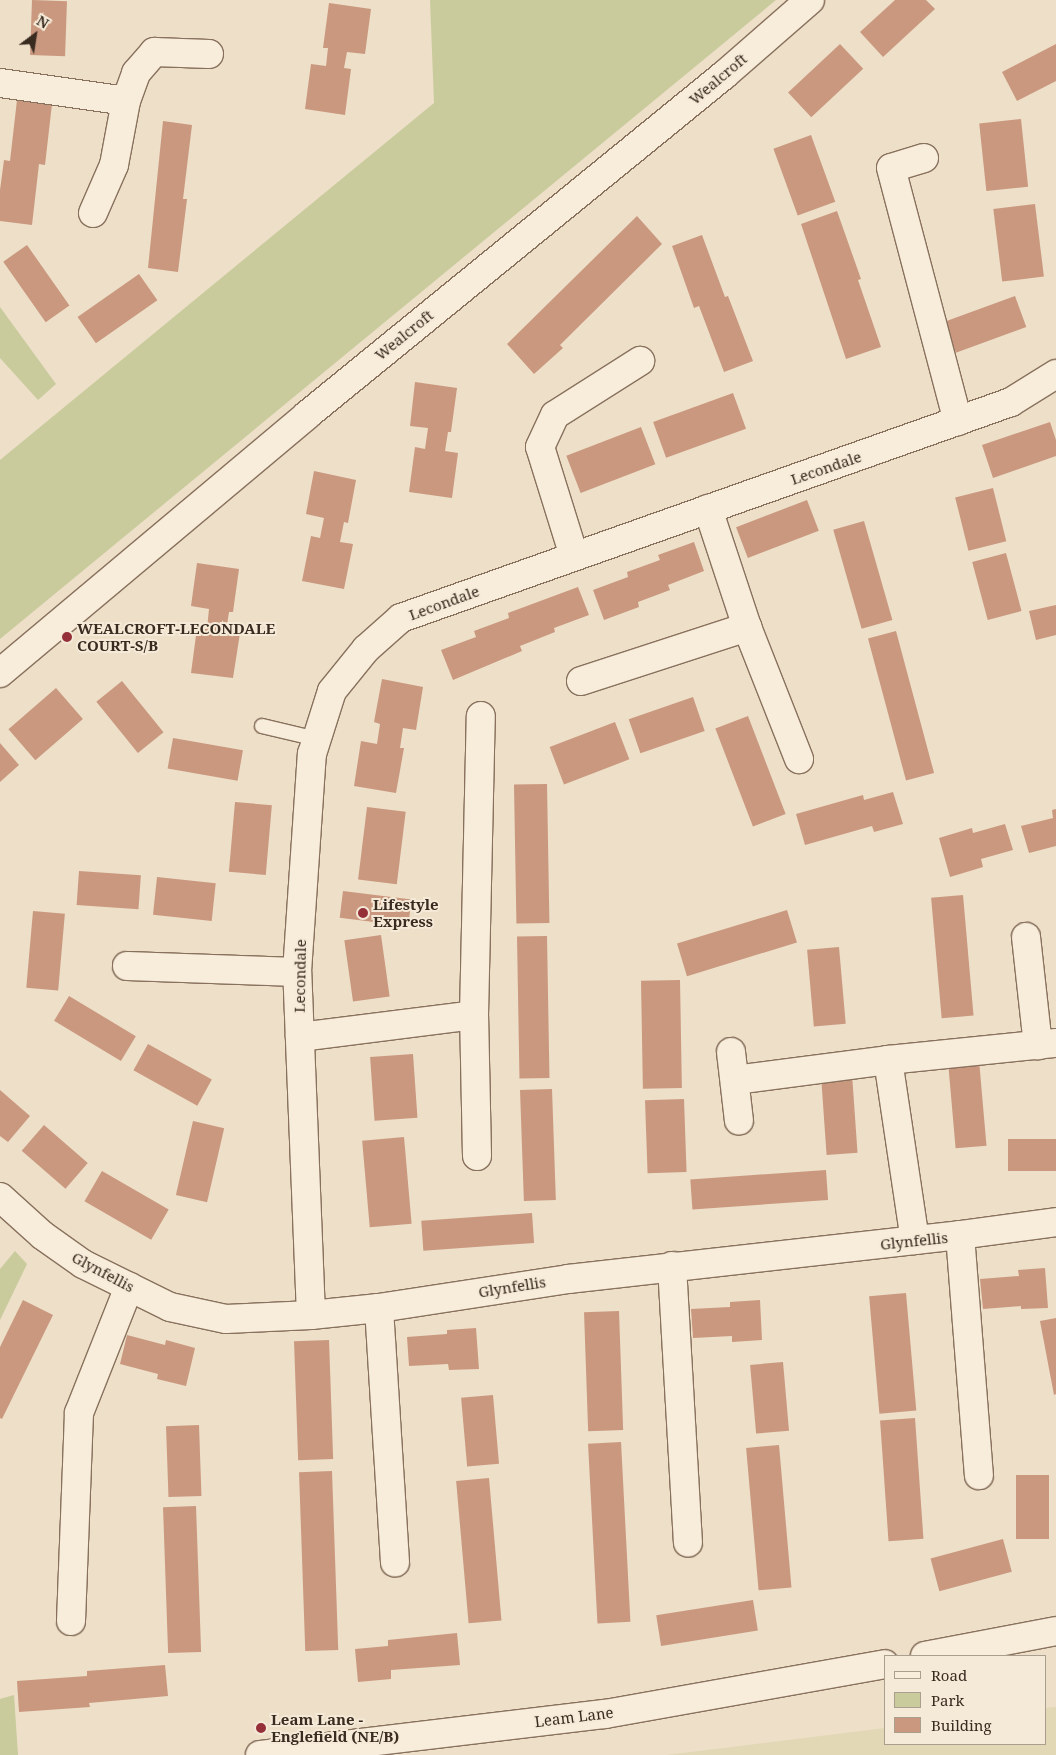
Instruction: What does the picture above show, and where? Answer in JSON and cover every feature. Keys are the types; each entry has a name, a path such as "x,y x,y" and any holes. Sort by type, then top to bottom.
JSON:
{"street":[{"name":"Wealcroft","path":"0,673 307,414 724,75 810,0"},
{"path":"93,213 114,165 126,101 136,73 154,52 209,54"},
{"path":"0,83 126,101"},
{"path":"924,158 891,168 958,421"},
{"path":"574,556 540,447 555,415 640,361"},
{"name":"Lecondale","path":"311,1315 297,972 312,754 332,691 366,649 401,618 1011,402 1056,374"},
{"path":"708,509 747,627 798,759"},
{"path":"581,681 747,627"},
{"path":"477,1156 474,1015 481,716"},
{"path":"735,1080 888,1060 1047,1044 1026,937"},
{"path":"127,966 297,972"},
{"path":"300,1037 474,1015"},
{"path":"732,1052 739,1121"},
{"path":"888,1060 915,1240"},
{"name":"Glynfellis","path":"0,1197 42,1235 76,1259 170,1307 226,1319 311,1315 379,1308 568,1279 672,1266 960,1236 1056,1222"},
{"path":"960,1236 979,1475"},
{"path":"672,1266 688,1543"},
{"path":"71,1621 79,1413 129,1287"},
{"path":"379,1308 395,1562"},
{"path":"930,1655 1056,1632"},
{"name":"Leam Lane","path":"260,1755 605,1714 884,1664"}],"lane":[{"path":"262,726 317,739"}],"shaded area":[{"path":"1056,1707 1056,1755 666,1755 884,1728 884,1745 1046,1745 1046,1708"}],"green space":[{"path":"430,0 776,0 0,639 0,460 434,103"},
{"path":"0,307 56,384 38,400 0,358"},
{"path":"15,1251 27,1264 0,1320 0,1269"},
{"path":"14,1695 18,1755 0,1755 0,1699"}],"building":[{"path":"32,0 67,1 65,56 30,55"},
{"path":"895,0 926,0 935,9 883,57 860,32"},
{"path":"329,3 371,9 365,54 347,52 344,68 351,69 345,115 305,109 311,64 326,66 328,48 323,48"},
{"path":"840,44 863,69 811,117 788,92"},
{"path":"1056,44 1056,81 1017,101 1002,72"},
{"path":"17,100 52,104 45,165 39,164 32,225 0,221 0,190 4,160 10,161"},
{"path":"1021,119 1028,187 986,191 979,123"},
{"path":"163,121 192,125 183,199 187,199 178,272 148,268"},
{"path":"811,135 835,202 798,215 773,149"},
{"path":"1035,204 1044,276 1002,282 993,209"},
{"path":"837,211 861,279 858,280 881,347 846,359 801,224"},
{"path":"637,216 662,244 560,345 563,348 534,374 507,344"},
{"path":"702,235 725,297 728,296 753,361 724,372 699,306 694,308 672,246"},
{"path":"27,245 69,306 46,322 3,262"},
{"path":"139,274 157,300 96,343 78,317"},
{"path":"1015,296 1026,327 956,353 945,322"},
{"path":"415,382 457,388 451,432 448,432 445,451 458,453 452,498 409,492 415,447 425,449 428,428 410,426"},
{"path":"733,393 746,429 666,458 653,422"},
{"path":"1050,422 1056,440 1056,456 993,478 982,445"},
{"path":"641,427 655,464 581,493 566,456"},
{"path":"314,471 356,480 348,523 344,522 340,542 353,544 344,589 302,581 311,536 320,538 324,518 306,514"},
{"path":"993,488 1006,541 968,551 955,497"},
{"path":"807,500 819,531 748,558 736,527"},
{"path":"864,521 892,620 862,629 833,530"},
{"path":"694,542 704,571 668,585 670,590 638,602 639,607 604,620 593,590 628,577 627,572 660,560 658,555"},
{"path":"1006,553 1022,611 988,620 972,562"},
{"path":"197,563 239,569 233,612 229,612 226,632 240,633 233,678 191,673 197,628 207,629 209,609 191,606"},
{"path":"578,587 589,615 554,628 555,632 520,646 522,651 453,680 441,650 476,637 474,631 509,618 508,613"},
{"path":"1056,605 1056,635 1036,640 1029,611"},
{"path":"896,631 934,773 906,780 868,639"},
{"path":"382,679 423,687 416,730 403,728 400,748 404,748 396,793 354,786 361,741 377,744 380,724 374,722"},
{"path":"122,681 164,732 138,753 96,702"},
{"path":"56,688 83,719 35,760 8,729"},
{"path":"693,697 705,731 640,753 629,719"},
{"path":"748,716 786,814 753,827 715,729"},
{"path":"615,722 629,759 564,784 550,747"},
{"path":"173,738 243,750 238,781 168,769"},
{"path":"0,743 19,765 0,782"},
{"path":"547,784 549,923 516,924 514,785"},
{"path":"893,792 903,824 874,832 872,826 805,845 796,814 863,795 864,800"},
{"path":"235,802 272,805 266,875 229,872"},
{"path":"367,807 406,812 397,884 358,879"},
{"path":"1056,809 1056,846 1029,853 1021,826 1053,818 1052,810"},
{"path":"1005,824 1013,850 981,859 983,867 950,877 939,838 972,828 973,833"},
{"path":"79,871 141,875 138,909 77,905"},
{"path":"157,877 216,883 212,921 153,915"},
{"path":"343,891 411,899 408,926 340,918"},
{"path":"963,895 974,1016 942,1018 931,898"},
{"path":"787,910 797,943 687,976 677,944"},
{"path":"33,911 65,914 58,990 26,988"},
{"path":"381,935 390,996 353,1002 344,940"},
{"path":"547,936 549,1078 519,1079 517,937"},
{"path":"839,947 846,1024 814,1026 807,950"},
{"path":"680,980 682,1088 643,1089 641,981"},
{"path":"69,996 136,1036 121,1061 54,1021"},
{"path":"148,1044 212,1079 197,1106 133,1070"},
{"path":"413,1054 417,1118 375,1121 370,1057"},
{"path":"979,1060 986,1146 956,1148 948,1063"},
{"path":"852,1074 858,1153 827,1155 821,1076"},
{"path":"552,1089 556,1200 524,1201 520,1090"},
{"path":"0,1090 30,1116 8,1142 0,1136"},
{"path":"684,1099 687,1172 648,1173 645,1100"},
{"path":"193,1121 224,1128 207,1202 176,1195"},
{"path":"44,1125 88,1163 65,1189 22,1151"},
{"path":"404,1137 412,1224 370,1227 362,1141"},
{"path":"1008,1139 1056,1139 1056,1171 1008,1171"},
{"path":"826,1170 828,1200 692,1209 690,1179"},
{"path":"102,1171 169,1210 151,1240 84,1201"},
{"path":"532,1213 534,1243 423,1251 421,1221"},
{"path":"1045,1268 1048,1308 1021,1309 1021,1306 983,1309 980,1279 1019,1276 1018,1270"},
{"path":"906,1293 916,1411 879,1414 869,1296"},
{"path":"23,1300 53,1315 2,1419 0,1418 0,1347"},
{"path":"760,1300 762,1340 732,1342 732,1336 693,1338 691,1309 730,1307 730,1302"},
{"path":"619,1311 623,1430 588,1431 584,1312"},
{"path":"1056,1318 1056,1394 1054,1395 1040,1321"},
{"path":"476,1328 479,1369 449,1370 448,1364 409,1366 407,1337 447,1334 447,1330"},
{"path":"127,1335 165,1345 166,1340 195,1348 186,1386 157,1379 158,1374 120,1364"},
{"path":"329,1340 333,1459 298,1460 294,1341"},
{"path":"783,1362 789,1431 756,1434 750,1365"},
{"path":"493,1395 499,1464 467,1467 461,1398"},
{"path":"915,1418 923,1539 889,1541 880,1420"},
{"path":"199,1425 201,1496 168,1497 166,1426"},
{"path":"621,1442 630,1622 597,1623 588,1444"},
{"path":"779,1445 791,1587 759,1590 746,1448"},
{"path":"332,1471 338,1650 305,1651 299,1472"},
{"path":"1016,1475 1049,1475 1049,1539 1016,1539"},
{"path":"489,1478 501,1620 469,1623 456,1481"},
{"path":"196,1506 201,1652 168,1653 163,1507"},
{"path":"1003,1539 1012,1572 939,1591 931,1558"},
{"path":"753,1600 758,1631 661,1646 656,1615"},
{"path":"457,1633 460,1665 391,1670 391,1679 358,1682 355,1649 388,1646 388,1640"},
{"path":"165,1665 168,1696 89,1703 90,1707 19,1712 17,1681 87,1676 87,1671"}],"place":[{"name":"WEALCROFT-LECONDALE COURT-S/B","path":"67,637"},
{"name":"Lifestyle Express","path":"363,913"},
{"name":"Leam Lane - Englefield (NE/B)","path":"261,1728"}]}
